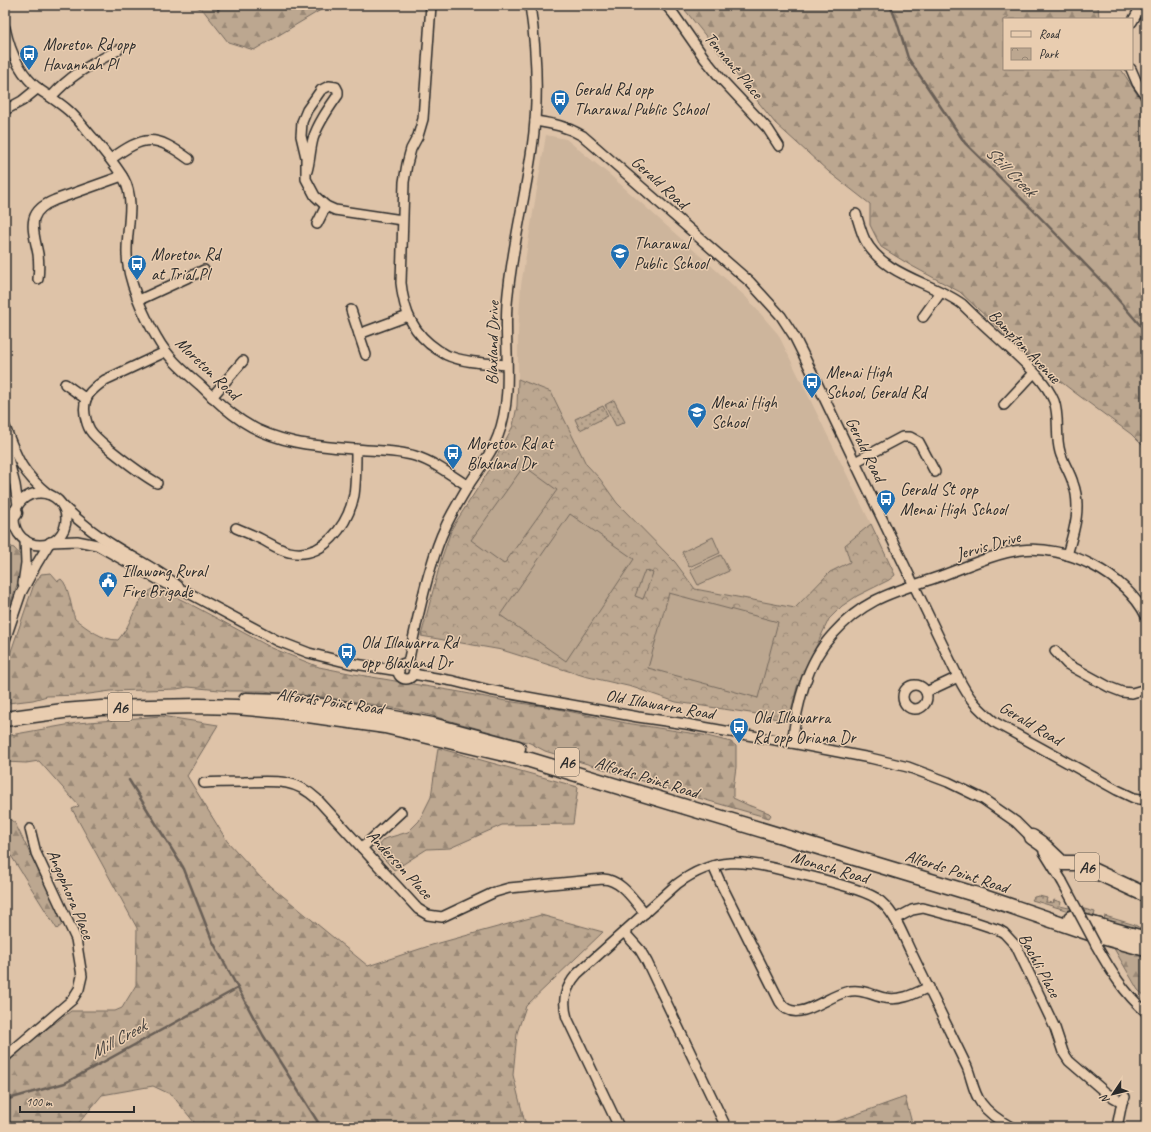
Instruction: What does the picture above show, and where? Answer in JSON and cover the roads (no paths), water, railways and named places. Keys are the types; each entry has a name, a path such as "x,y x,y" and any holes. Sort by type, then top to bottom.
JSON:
{"highway":[{"path":"5,525 16,509"},
{"name":"Alfords Point Road","path":"5,710 61,703 115,699 226,699 290,702 345,709 432,725 526,750 990,891 1065,916 1146,939"},
{"name":"Alfords Point Road","path":"5,719 96,708 175,706 236,707 280,711 385,726 530,760 984,897 1095,936 1146,949"},
{"name":"A6","path":"1032,838 1042,844 1062,863 1077,863 1146,895"}],"street":[{"path":"431,5 423,119 418,136 411,149 404,182 401,283 403,299 408,316 417,332 431,346 448,356 468,361 506,365"},
{"name":"Blaxland Drive","path":"408,663 422,598 437,545 468,486 488,456 498,437 504,416 507,392 507,304 535,121 537,88 535,39 530,5"},
{"name":"Tennant Place","path":"666,5 674,13 705,59 768,129 778,146"},
{"path":"1133,20 1142,5"},
{"name":"Moreton Road","path":"5,28 14,58 28,78 38,88 71,113 111,159 127,186 130,201 127,254 128,264 143,312 165,352 212,397 244,422 268,434 307,445 393,452 421,458 436,465 468,486"},
{"path":"51,97 74,75 118,50"},
{"path":"1131,70 1137,83 1146,96"},
{"path":"307,171 306,157 301,136 302,122 312,101 321,90 329,86 336,87 338,95 317,128 312,140 310,161 306,179 315,196 326,206 335,210 402,220"},
{"path":"5,110 22,101 38,88"},
{"name":"Gerald Road","path":"535,121 558,124 583,136 750,282 781,316 794,336 967,695 980,710 996,722 1117,790 1134,798 1146,800"},
{"path":"111,159 131,145 147,140 166,144 189,159"},
{"path":"38,279 39,262 32,223 38,210 55,200 122,176"},
{"path":"317,224 326,206"},
{"name":"Bampton Avenue","path":"856,214 866,241 883,262 900,272 954,298 962,304 1034,373 1048,391 1053,400 1058,418 1057,436 1060,453 1076,491 1077,515 1067,555"},
{"path":"139,300 204,270"},
{"path":"923,317 941,292"},
{"path":"351,310 366,355"},
{"path":"359,334 408,316"},
{"path":"157,483 135,470 93,433 87,423 85,412 86,399 96,386 105,380 165,352"},
{"path":"212,397 243,361"},
{"path":"1004,404 1034,373"},
{"path":"65,384 86,399"},
{"path":"5,427 22,468 34,483 104,540 167,576 185,591"},
{"path":"855,462 902,438 910,437 919,442 935,472"},
{"path":"5,446 15,485 16,509 14,521 20,535 25,540 33,544 42,545 51,542 77,541 97,545 166,584 185,591 278,641 324,657 399,671"},
{"path":"236,528 289,552 311,552 323,546 335,534 351,506 354,494 356,449"},
{"path":"16,509 24,499 32,494 40,493 49,495"},
{"path":"21,593 36,565 51,542 61,533 64,528 65,515 60,503"},
{"path":"5,640 21,593 26,564 25,540"},
{"name":"Jervis Drive","path":"792,743 794,726 806,680 814,661 826,642 850,617 865,605 892,592 1011,552 1032,549 1067,555 1098,568 1122,585 1146,616"},
{"path":"1055,651 1067,664 1110,687 1122,692 1132,693 1146,689"},
{"path":"408,663 413,668 413,674 408,678 403,678 399,671 402,665 408,663"},
{"name":"Old Illawarra Road","path":"413,674 453,681 489,690 870,758 908,768 948,782 996,807 1016,822 1042,849 1062,881 1096,945 1119,984 1146,1012"},
{"path":"926,692 958,677"},
{"name":"Anderson Place","path":"204,783 272,781 289,783 312,794 418,909 428,915 435,917 447,915 495,892 509,888 603,879 619,884 645,913"},
{"path":"362,848 401,812"},
{"name":"Angophora Place","path":"5,1057 72,1000 81,982 81,969 76,939 36,853 30,829"},
{"name":"Monash Road","path":"619,1127 567,1018 564,1001 567,989 573,979 683,879 698,871 713,866 739,862 757,864 828,881 860,891 876,898 888,908 895,919 969,1072 974,1090 980,1102 996,1118 1012,1127"},
{"path":"713,866 783,1006 791,1012 800,1012 838,994 850,991 862,991 884,998 897,999 928,987"},
{"name":"Bachli Place","path":"895,919 912,910 923,908 989,926 1004,933 1016,946 1057,1033 1063,1052 1069,1060 1106,1093 1124,1099 1117,1127"},
{"path":"624,932 640,950 647,962 726,1127"}],"waterway":[{"path":"218,11 219,5"},
{"name":"Still Creek","path":"890,5 908,58 965,143 1031,208 1109,289 1146,332"},
{"path":"129,780 184,869 212,940 263,1035 321,1127"},
{"name":"Mill Creek","path":"5,1100 65,1083 238,988"}],"place":[{"name":"Moreton Rd opp Havannah Pl","path":"29,71"},
{"name":"Gerald Rd opp Tharawal Public School","path":"560,116"},
{"name":"Tharawal Public School","path":"620,270"},
{"name":"Moreton Rd at Trial Pl","path":"137,281"},
{"name":"Menai High School, Gerald Rd","path":"812,399"},
{"name":"Menai High School","path":"697,429"},
{"name":"Moreton Rd at Blaxland Dr","path":"453,470"},
{"name":"Gerald St opp Menai High School","path":"886,516"},
{"name":"Illawong Rural Fire Brigade","path":"108,598"},
{"name":"Old Illawarra Rd opp Blaxland Dr","path":"347,669"},
{"name":"Old Illawarra Rd opp Oriana Dr","path":"739,744"}]}
